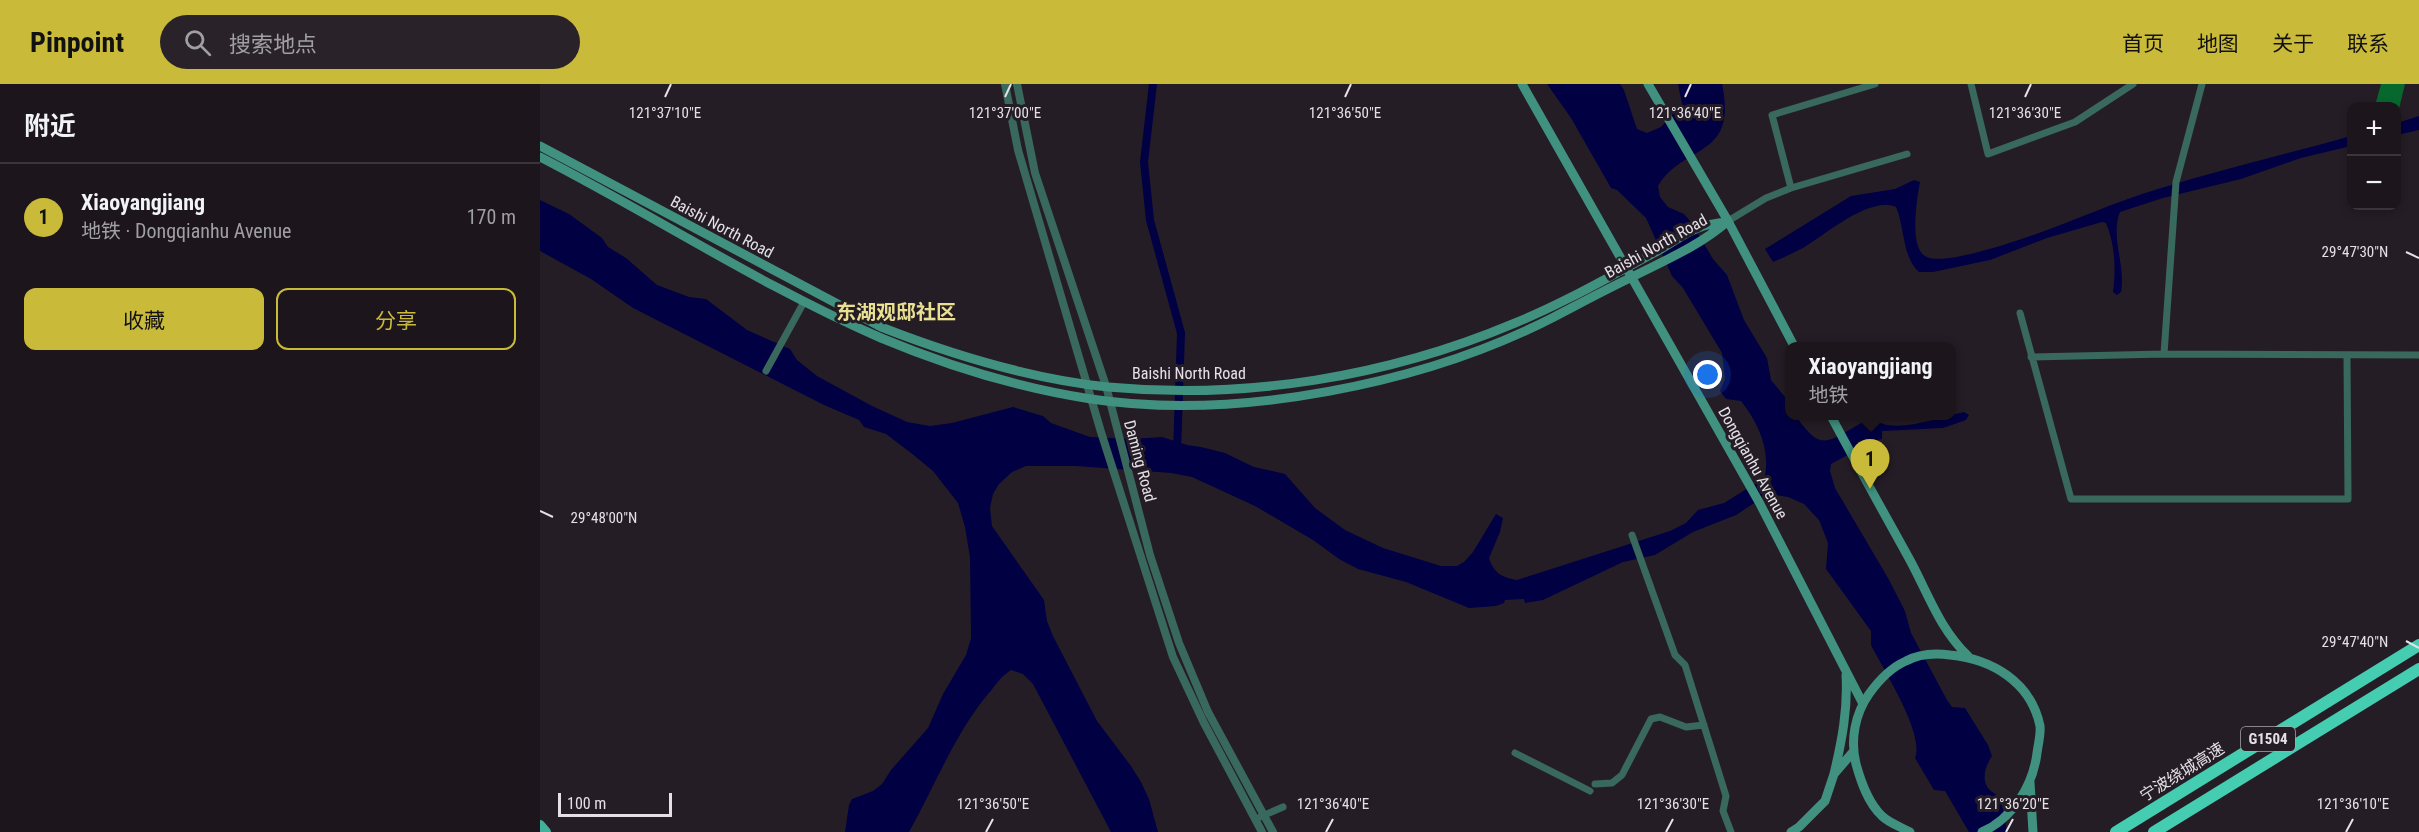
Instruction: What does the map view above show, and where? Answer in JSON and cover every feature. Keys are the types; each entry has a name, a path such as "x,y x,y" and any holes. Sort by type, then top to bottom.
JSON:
{"highway":[{"name":"宁波绕城高速","path":"2116,832 2419,645"},
{"name":"G1504","path":"2154,832 2419,669"}],"main road":[{"name":"Dongqianhu Avenue","path":"1522,84 1759,502 1863,704"},
{"path":"1648,84 1728,221 1792,342"},
{"name":"Baishi North Road","path":"540,146 881,327 929,346 993,364 1086,383 1165,390 1230,390 1304,382 1342,376 1423,355 1515,323 1653,254 1702,226 1728,221"},
{"name":"Baishi North Road","path":"540,158 804,302 880,337 962,368 1018,384 1091,399 1165,404 1200,404 1312,393 1359,385 1426,368 1522,334 1660,265 1707,239 1728,221"},
{"path":"1833,420 1913,566 1937,617 1954,643 1968,656"},
{"path":"1910,832 1882,816 1862,787 1853,752 1855,726 1863,704 1880,679 1907,660 1934,653 1968,656 1988,663 2010,676 2031,700 2040,728 2037,758 2030,782 2012,810 1982,832"},
{"path":"1791,832 1825,801 1834,774 1845,719 1846,670"},
{"path":"1834,774 1853,752"},
{"path":"2030,782 2033,832"},
{"path":"540,825 546,832"}],"street":[{"name":"Daming Road","path":"1005,84 1018,150 1086,383 1173,657 1204,723 1260,817 1273,832"},
{"name":"Daming Road","path":"1017,84 1035,173 1106,386 1150,555 1179,643 1208,712 1260,817 1262,832"},
{"path":"1791,188 1772,115 1875,84"},
{"path":"1971,84 1988,154 2075,122 2133,84"},
{"path":"2164,354 2176,182 2202,84"},
{"path":"1728,221 1766,198 1791,188 1907,154"},
{"path":"766,371 804,302"},
{"path":"2020,313 2071,499 2348,499 2347,356"},
{"path":"2031,357 2164,354 2419,355"},
{"path":"1632,535 1675,655 1685,665 1726,796 1723,811 1731,832"},
{"path":"1595,784 1612,783 1622,775 1651,719 1660,717 1686,727 1704,725"},
{"path":"1515,753 1590,791"},
{"path":"1260,817 1283,807"}],"green space":[{"path":"2381,84 2405,84 2401,102 2376,102"}],"shaded area":[{"path":"1547,84 1620,84 1637,129 1647,133 1661,127 1682,104 1678,84 1722,84 1725,108 1722,126 1716,138 1669,172 1658,186 1660,197 1668,207 1684,214 1691,222 1713,259 1727,275 1744,320 1767,358 1771,380 1785,397 1785,420 1799,420 1813,436 1819,440 1826,440 1863,422 1870,423 1876,420 1894,426 1932,420 1956,420 1956,414 1964,412 1969,415 1966,420 1943,428 1882,431 1882,439 1873,441 1831,464 1830,471 1835,488 1888,578 1905,611 1911,633 1947,700 1952,707 1965,708 1988,745 1992,756 1986,767 1985,780 1988,788 1998,796 2001,802 2007,832 1969,832 1945,791 1934,790 1915,758 1916,747 1909,718 1871,645 1871,631 1826,569 1828,543 1819,520 1804,504 1788,497 1768,494 1736,515 1693,532 1655,555 1623,562 1543,600 1525,603 1524,599 1505,600 1504,603 1496,606 1469,608 1406,582 1358,569 1255,506 1192,477 1171,473 1076,466 1026,466 1012,472 999,484 993,494 990,508 992,526 1044,600 1047,621 1053,636 1097,721 1141,782 1149,799 1158,832 1111,832 1033,684 1023,674 1011,670 1001,678 965,726 909,832 845,832 852,799 873,791 882,784 891,770 928,728 943,694 966,655 971,638 970,557 958,503 933,471 886,434 864,427 859,420 824,405 633,308 591,279 540,251 540,200 569,214 602,238 608,247 626,258 657,285 689,297 706,299 747,330 790,349 797,360 817,376 907,422 930,426 952,423 1013,407 1043,416 1051,423 1090,437 1132,439 1162,437 1225,453 1254,467 1285,474 1315,508 1345,530 1383,548 1441,566 1457,566 1464,562 1473,552 1496,514 1503,518 1489,558 1499,574 1517,580 1670,531 1686,523 1698,510 1724,503 1765,476 1764,446 1753,418 1741,401 1726,399 1720,391 1725,379 1722,353 1683,288 1672,276 1646,218 1617,190 1611,188 1571,118"},
{"path":"2419,116 2419,130 2401,134 2401,122"},
{"path":"2347,137 2347,147 2301,158 2241,179 2163,198 2120,212 2117,222 2117,242 2122,282 2121,292 2117,295 2113,292 2113,248 2106,223 2102,222 2047,238 1990,260 1933,272 1919,272 1914,266 1907,250 1896,207 1885,205 1873,207 1848,218 1803,248 1773,262 1765,249 1851,196 1895,189 1914,180 1920,182 1915,222 1917,243 1925,256 1940,259 1962,256 2020,240 2119,202 2206,175"}],"waterway":[{"path":"1153,84 1144,162 1150,220 1181,333 1177,452"}],"place":[{"name":"Xiaoyangjiang","path":"1870,489"}],"district":[{"name":"东湖观邸社区","path":"896,312"}]}
